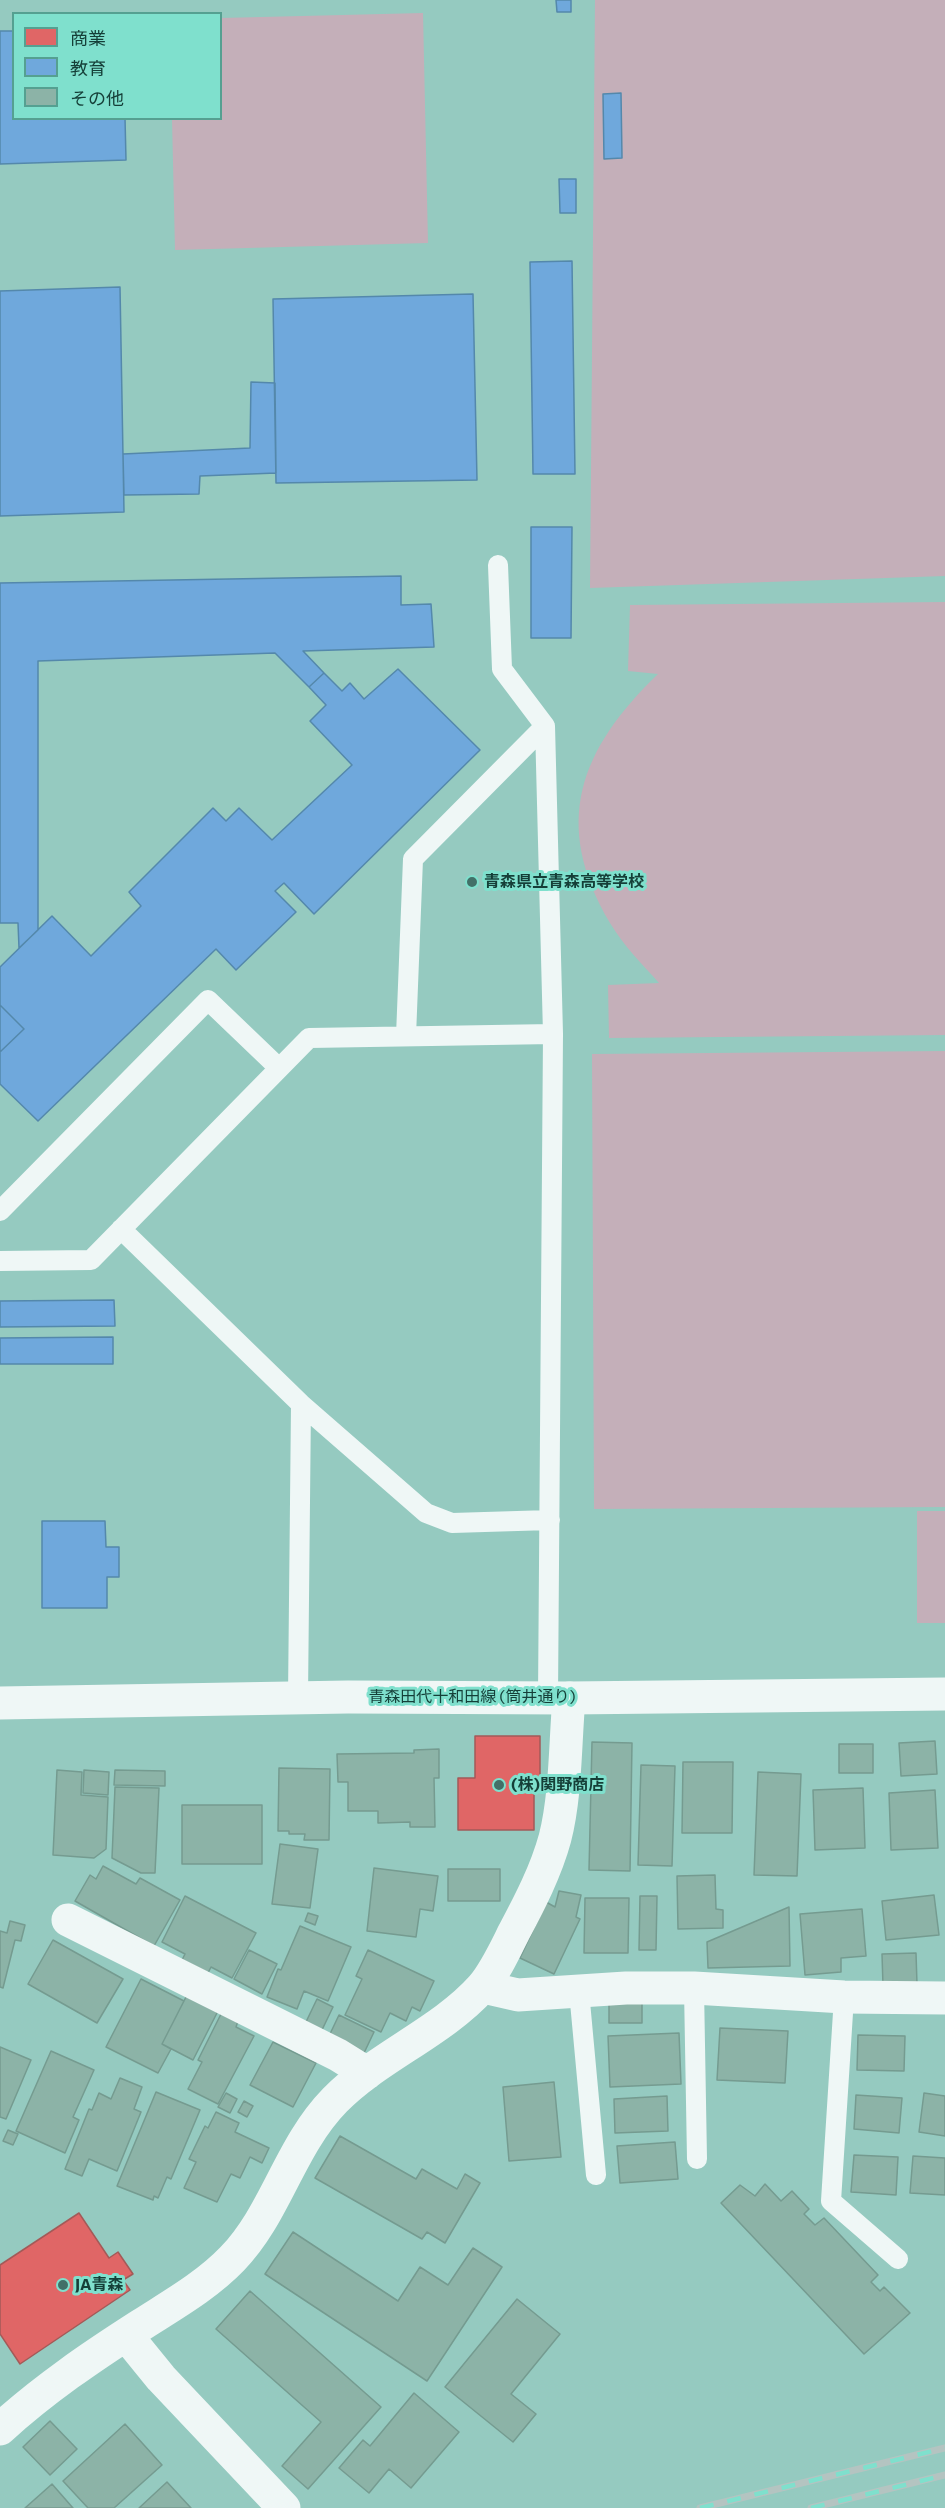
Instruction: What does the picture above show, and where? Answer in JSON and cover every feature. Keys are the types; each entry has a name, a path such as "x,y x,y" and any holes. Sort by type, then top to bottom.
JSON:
{"street":[{"name":"青森田代十和田線 (筒井通り)","path":"0,1703 298,1697 945,1694"},
{"path":"0,2429 37,2396 207,2282 233,2259 255,2228 301,2143 320,2116 339,2096 367,2073 455,2011 483,1987 538,1884 555,1837 559,1697"},
{"path":"68,1920 338,2055 367,2073"},
{"path":"483,1987 518,1995 626,1988 694,1988 844,1997 945,1998"},
{"path":"126,2335 161,2378 284,2508"}],"lane":[{"path":"498,565 502,669 545,726 553,1034 550,1520 559,1697"},
{"path":"406,1036 413,859 545,726"},
{"path":"0,1211 208,1000 279,1068"},
{"path":"0,1261 91,1260 309,1038 553,1034"},
{"path":"121,1229 301,1404 426,1513 452,1523 550,1520"},
{"path":"298,1697 301,1404"},
{"path":"694,1988 697,2159"},
{"path":"579,1990 596,2175"},
{"path":"844,1997 831,2201 898,2259"}],"shaded area":[{"path":"595,0 945,0 945,576 590,588"},
{"path":"423,13 428,243 175,250 172,120 222,120 222,18"},
{"path":"945,602 945,1035 609,1038 608,985 659,983 615,931 592,887 582,852 579,820 583,789 593,759 609,730 631,702 658,674 628,671 630,605"},
{"path":"945,1051 945,1507 594,1509 592,1054"},
{"path":"917,1511 945,1511 945,1623 917,1623"}],"building: 商業":[{"name":"(株)関野商店","path":"475,1736 540,1736 540,1792 534,1792 534,1830 458,1830 458,1778 475,1778"},
{"name":"JA青森","path":"79,2213 109,2258 118,2252 133,2274 123,2280 130,2290 20,2364 0,2334 0,2265"}],"building: 教育":[{"path":"556,0 571,0 571,12 557,12"},
{"path":"0,31 12,31 12,120 125,120 126,160 0,164"},
{"path":"621,93 622,158 604,159 603,94"},
{"path":"559,179 576,179 576,213 560,213"},
{"path":"572,261 575,474 533,474 530,262"},
{"path":"120,287 124,512 0,516 0,291"},
{"path":"473,294 477,480 276,483 273,299"},
{"path":"251,382 275,383 276,473 200,476 199,494 124,495 123,454 250,448"},
{"path":"531,527 572,527 571,638 531,638"},
{"path":"401,576 401,605 431,604 434,647 303,651 324,673 309,687 275,653 38,661 38,930 19,948 18,923 0,923 0,583"},
{"path":"398,669 480,750 314,914 284,883 275,891 296,912 236,970 216,949 38,1121 0,1084 0,1052 24,1029 0,1005 0,967 52,916 91,956 141,906 129,892 213,808 226,821 239,808 272,840 352,765 310,721 326,705 309,687 324,673 342,691 350,683 364,699"},
{"path":"0,1005 24,1029 0,1052"},
{"path":"114,1300 115,1326 0,1327 0,1301"},
{"path":"113,1337 113,1364 0,1364 0,1338"},
{"path":"42,1521 105,1521 106,1547 119,1547 119,1577 107,1577 107,1608 42,1608"}],"building: その他":[{"path":"935,1741 937,1774 901,1776 899,1743"},
{"path":"592,1742 632,1743 630,1871 589,1870"},
{"path":"839,1744 873,1744 873,1773 839,1773"},
{"path":"439,1749 439,1778 434,1778 435,1827 410,1827 410,1822 378,1823 378,1811 348,1811 348,1782 338,1782 337,1754 414,1753 414,1750"},
{"path":"683,1762 733,1762 732,1833 682,1833"},
{"path":"641,1765 675,1766 672,1866 638,1865"},
{"path":"279,1768 330,1769 329,1840 304,1840 305,1834 278,1831"},
{"path":"57,1770 82,1772 81,1795 108,1797 106,1849 94,1858 53,1855"},
{"path":"84,1770 109,1772 108,1795 83,1793"},
{"path":"115,1770 165,1771 165,1786 114,1785"},
{"path":"758,1772 801,1774 797,1876 754,1875"},
{"path":"115,1787 159,1788 155,1873 141,1873 112,1858"},
{"path":"863,1788 865,1848 815,1850 813,1790"},
{"path":"935,1790 938,1848 891,1850 889,1793"},
{"path":"182,1805 262,1805 262,1864 182,1864"},
{"path":"280,1844 318,1849 310,1908 272,1904"},
{"path":"103,1866 136,1884 140,1878 180,1900 154,1946 75,1901 90,1875 96,1879"},
{"path":"374,1868 438,1876 433,1911 420,1909 416,1937 367,1931"},
{"path":"448,1869 500,1869 500,1901 448,1901"},
{"path":"715,1875 716,1909 723,1910 723,1928 678,1929 677,1876"},
{"path":"559,1891 581,1895 576,1917 580,1919 554,1974 520,1958 546,1902 555,1907"},
{"path":"934,1895 939,1935 886,1940 882,1901"},
{"path":"185,1896 256,1933 232,1978 211,1967 208,1973 182,1960 185,1954 162,1942"},
{"path":"640,1896 657,1896 656,1950 639,1950"},
{"path":"585,1898 629,1898 628,1953 584,1953"},
{"path":"789,1907 790,1966 708,1968 707,1942"},
{"path":"862,1909 866,1956 841,1958 841,1972 805,1975 800,1914"},
{"path":"308,1913 318,1916 315,1925 305,1921"},
{"path":"10,1921 25,1925 21,1941 15,1940 3,1988 0,1987 0,1931 7,1933"},
{"path":"300,1926 351,1947 328,2001 304,1991 297,2009 267,1997 278,1969 281,1970"},
{"path":"53,1940 123,1979 97,2023 28,1984"},
{"path":"249,1950 277,1964 262,1994 234,1979"},
{"path":"368,1950 434,1981 420,2011 412,2007 406,2021 390,2013 381,2032 345,2015 362,1979 356,1976"},
{"path":"916,1953 917,1984 883,1986 882,1954"},
{"path":"141,1979 184,2001 162,2044 171,2049 158,2073 106,2047"},
{"path":"187,1995 218,2011 193,2060 162,2044"},
{"path":"317,1999 333,2007 321,2032 305,2024"},
{"path":"609,2003 642,2003 642,2023 609,2023"},
{"path":"223,2010 239,2018 236,2027 254,2036 218,2104 188,2089 202,2062 198,2060"},
{"path":"339,2015 374,2032 364,2053 329,2036"},
{"path":"720,2028 788,2031 785,2083 717,2080"},
{"path":"679,2033 681,2084 610,2087 608,2036"},
{"path":"858,2035 905,2036 904,2071 857,2070"},
{"path":"273,2042 316,2063 293,2107 250,2085"},
{"path":"0,2047 31,2060 6,2119 0,2117"},
{"path":"51,2051 94,2070 73,2117 79,2120 65,2153 16,2131"},
{"path":"120,2078 142,2087 134,2109 141,2112 117,2171 89,2159 82,2176 65,2169 89,2109 92,2110 99,2093 111,2099"},
{"path":"554,2082 561,2157 509,2161 503,2087"},
{"path":"156,2092 200,2110 171,2179 167,2177 158,2198 154,2196 153,2200 117,2186"},
{"path":"226,2093 237,2099 230,2113 218,2107"},
{"path":"924,2093 945,2096 945,2136 919,2132"},
{"path":"856,2095 902,2098 899,2133 854,2129"},
{"path":"667,2096 668,2131 615,2133 614,2099"},
{"path":"244,2101 253,2106 247,2117 238,2112"},
{"path":"216,2112 239,2123 235,2132 269,2148 262,2163 250,2157 240,2178 231,2174 217,2202 184,2188 196,2162 189,2159 205,2126 208,2128"},
{"path":"8,2130 18,2134 13,2145 3,2141"},
{"path":"340,2136 416,2179 422,2169 457,2189 465,2174 480,2183 445,2243 427,2232 422,2239 315,2178"},
{"path":"675,2142 678,2179 620,2183 617,2146"},
{"path":"854,2155 898,2157 896,2195 851,2192"},
{"path":"913,2156 945,2158 945,2195 910,2193"},
{"path":"765,2184 781,2201 792,2191 809,2209 804,2214 815,2225 824,2218 878,2275 871,2282 880,2291 884,2287 910,2313 864,2354 721,2203 740,2185 755,2196"},
{"path":"293,2232 398,2301 420,2267 448,2285 473,2248 502,2267 427,2381 265,2274"},
{"path":"250,2291 381,2407 308,2489 282,2466 321,2422 216,2329"},
{"path":"517,2299 560,2334 511,2394 536,2414 513,2442 445,2387"},
{"path":"414,2393 459,2432 411,2488 389,2469 369,2493 339,2468 363,2440 370,2446"},
{"path":"50,2421 77,2449 50,2475 23,2447"},
{"path":"125,2424 162,2465 114,2508 88,2508 63,2481"},
{"path":"167,2482 191,2508 139,2508"},
{"path":"52,2484 73,2508 25,2508"}],"railway":[{"path":"700,2508 945,2448"},
{"path":"811,2508 945,2475"}],"place":[{"name":"青森県立青森高等学校","path":"472,882"},
{"name":"(株)関野商店","path":"499,1785"},
{"name":"JA青森","path":"63,2285"}]}
